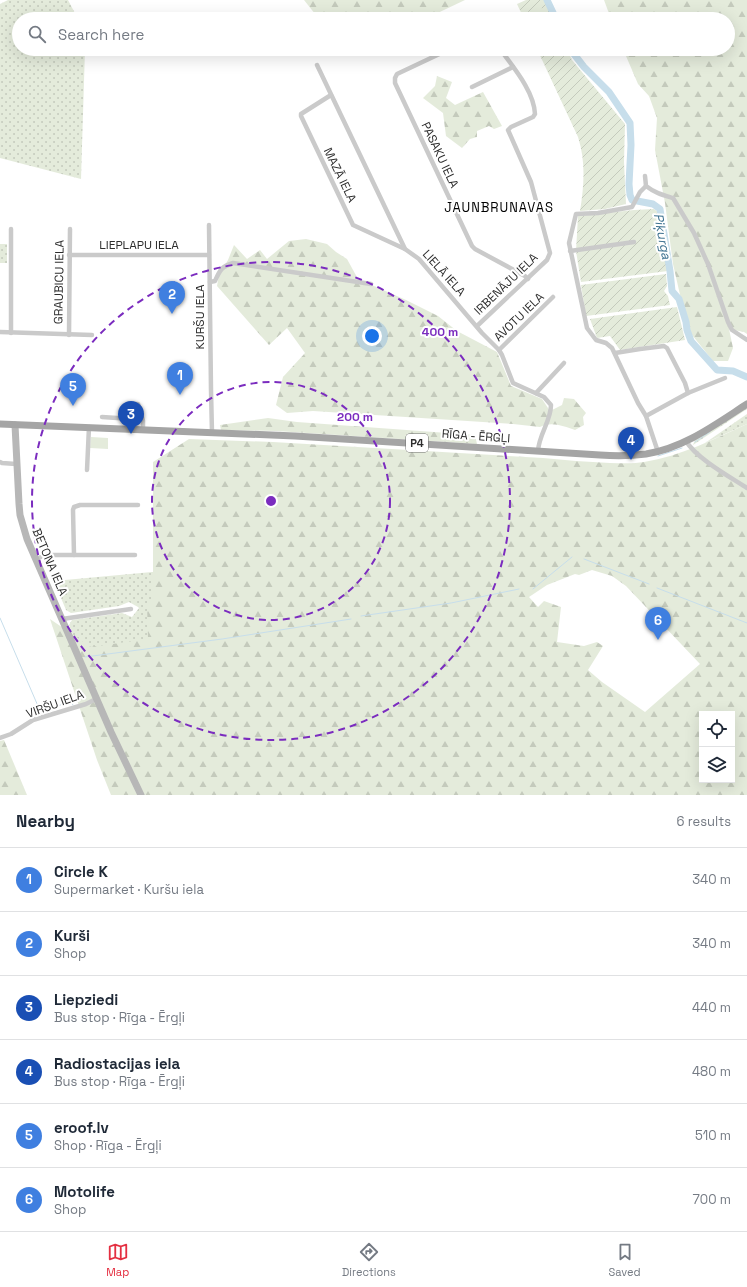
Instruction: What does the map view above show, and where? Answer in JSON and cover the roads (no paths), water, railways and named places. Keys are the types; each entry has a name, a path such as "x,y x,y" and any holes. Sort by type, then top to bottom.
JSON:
{"main road":[{"name":"RĪGA - ĒRGĻI","path":"0,424 303,436 620,456 658,452 686,441 704,432 747,404"},
{"name":"BETONA IELA","path":"15,425 20,515 27,539 96,699 127,768 141,795"}],"street":[{"name":"PASAKU IELA","path":"435,56 398,74 394,78 395,83 472,246 528,278"},
{"name":"IRBENĀJU IELA","path":"477,326 547,260 549,256 549,249 531,182 508,130 511,127 533,117 536,114 535,109 528,90 505,56"},
{"name":"LIELĀ IELA","path":"317,65 404,249 419,259 499,350 513,383 544,397 551,405 551,413 540,440 538,451"},
{"path":"472,87 513,67"},
{"name":"MAZĀ IELA","path":"331,95 301,114 312,140 353,225 404,249"},
{"path":"645,176 646,186"},
{"path":"646,186 640,192 632,207 598,213 576,214 569,243 587,328 596,340 609,345 615,353 638,403 646,416 658,452"},
{"path":"646,186 655,192 673,198 694,233 708,264 732,330 747,340"},
{"name":"KURŠU IELA","path":"209,225 212,433"},
{"name":"GRAUBICU IELA","path":"69,335 70,229"},
{"path":"11,230 11,333"},
{"path":"570,251 634,242"},
{"name":"LIEPLAPU IELA","path":"70,255 209,255"},
{"path":"210,282 215,280 224,266 233,263 370,284"},
{"name":"AVOTU IELA","path":"499,350 554,297"},
{"path":"0,332 92,335"},
{"path":"615,353 664,346 667,348 685,383 688,393"},
{"path":"536,393 564,364"},
{"path":"646,416 688,393 725,378"},
{"path":"131,404 138,404 143,421 143,430"},
{"path":"102,417 132,419 141,416"},
{"path":"87,470 89,427"},
{"path":"686,441 690,447 708,463 747,488"},
{"path":"0,462 16,464"},
{"path":"74,555 74,506 138,505"},
{"path":"36,559 46,555 135,556"},
{"path":"62,619 131,609"},
{"name":"VIRŠU IELA","path":"0,738 11,734 33,720 86,704 96,699"}],"waterway":[{"name":"Piķurga","path":"547,0 553,12"},
{"name":"Piķurga","path":"575,56 584,67 609,92 630,123 630,195 632,200 653,204 660,209 672,291 679,299 691,341 717,370 733,371 747,377"},
{"path":"695,442 710,432"},
{"path":"658,456 682,448"},
{"path":"533,589 572,557"},
{"path":"584,559 649,584"},
{"path":"657,588 747,623"},
{"path":"361,616 451,603 519,589"},
{"path":"0,618 41,713 70,701 73,705"},
{"path":"85,657 222,639 351,619"}],"place":[{"name":"Kurši","path":"172,314"},
{"name":"Circle K","path":"180,395"},
{"name":"eroof.lv","path":"73,406"},
{"name":"Liepziedi","path":"131,434"},
{"name":"Radiostacijas iela","path":"631,460"},
{"name":"Motolife","path":"658,640"}],"district":[{"name":"JAUNBRUNAVAS","path":"499,207"}]}
